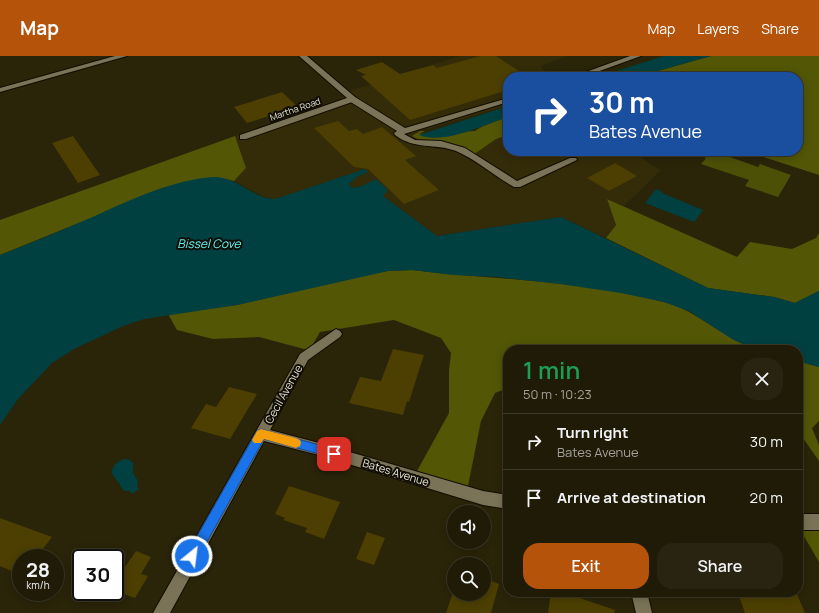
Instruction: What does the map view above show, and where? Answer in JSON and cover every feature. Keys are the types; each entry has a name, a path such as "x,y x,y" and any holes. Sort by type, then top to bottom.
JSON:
{"street":[{"path":"89,56 96,64"},
{"path":"0,90 123,56"},
{"path":"303,56 352,99 403,131"},
{"path":"591,72 637,56"},
{"name":"Martha Road","path":"243,137 352,99"},
{"path":"503,101 398,133 408,142 441,144 456,148 472,155 501,176 517,185 573,160"},
{"name":"Cecil Avenue","path":"161,613 304,357 336,334"},
{"name":"Bates Avenue","path":"261,434 319,449 483,498 503,501"},
{"path":"803,522 819,522"},
{"path":"640,597 644,613"}],"shaded area":[{"path":"460,56 568,56 543,65 541,68 547,72 503,72 502,107 420,131 413,136 473,155 496,139 503,137 503,156 639,156 651,165 661,170 624,206 607,199 616,225 606,238 561,217 437,236 383,196 362,186 352,188 349,184 357,177 367,172 365,169 275,199 262,196 234,181 246,168 235,136 326,106 347,95 353,90"},
{"path":"711,56 819,56 819,175 760,156 803,156 803,72 654,72"},
{"path":"503,119 503,137 496,139 473,155 426,143 412,136 420,131 425,131 419,134 475,131 486,124"},
{"path":"235,136 246,168 234,181 215,177 160,190 0,255 0,220"},
{"path":"702,156 727,156 758,167 760,164 791,175 778,197 745,186 749,180 701,164 706,158"},
{"path":"607,199 737,257 750,242 792,249 816,238 819,233 819,291 795,303 774,297 708,288 606,238 616,225"},
{"path":"412,270 570,285 633,295 676,306 745,345 503,345 503,390 495,393 481,421 467,491 421,477 417,471 449,413 449,370 451,353 441,338 394,320 320,332 310,349 304,349 259,337 213,339 177,330 168,314 237,305 364,275 388,271"},
{"path":"803,362 819,367 819,421 812,428 819,445 819,461 803,438"},
{"path":"819,523 819,562 803,535 803,525"}],"water":[{"path":"664,56 711,56 654,72 614,72"},
{"path":"503,108 503,119 464,133 440,138 419,135"},
{"name":"Bissel Cove","path":"365,169 368,172 357,177 349,184 352,188 362,186 376,179 388,190 383,196 437,236 561,217 708,288 774,297 795,303 819,291 819,367 803,362 803,345 745,345 732,339 689,311 664,302 621,293 560,284 412,270 388,271 237,305 144,319 123,326 74,349 52,363 18,399 0,425 0,255 153,191 183,182 213,177 222,178 230,180 259,195 275,199"},
{"path":"656,189 662,193 703,210 694,222 645,203"},
{"path":"123,459 130,460 133,463 133,473 138,481 137,487 139,489 132,494 130,491 124,491 111,472 115,464"}],"building":[{"path":"480,56 496,56 520,72 503,72 503,92 410,120 361,76 366,75 356,70 382,62 400,74 433,65 437,68"},
{"path":"282,92 298,107 247,123 234,107"},
{"path":"338,121 349,131 357,129 363,134 382,127 416,156 405,160 439,190 404,204 368,169 354,167 314,128"},
{"path":"73,136 100,175 78,183 52,143"},
{"path":"615,163 637,176 609,191 587,178"},
{"path":"393,349 424,355 409,402 407,401 403,415 349,403 360,377 381,381"},
{"path":"229,387 257,394 230,439 191,428 206,404 216,407"},
{"path":"289,486 340,502 324,539 305,532 307,528 283,520 285,518 275,514"},
{"path":"0,518 52,537 43,549 12,549 12,571 0,566"},
{"path":"367,532 385,538 374,565 356,559"},
{"path":"136,551 151,557 141,574 148,576 135,598 124,594 124,568"},
{"path":"491,581 499,584 491,613 446,613 450,601 491,601"},
{"path":"550,597 577,597 615,610 614,613 548,613"},
{"path":"739,597 798,597 805,613 745,613"}],"slow traffic":[{"path":"258,440 261,434 296,443"}],"route":[{"path":"192,556 261,434 334,454"}]}
